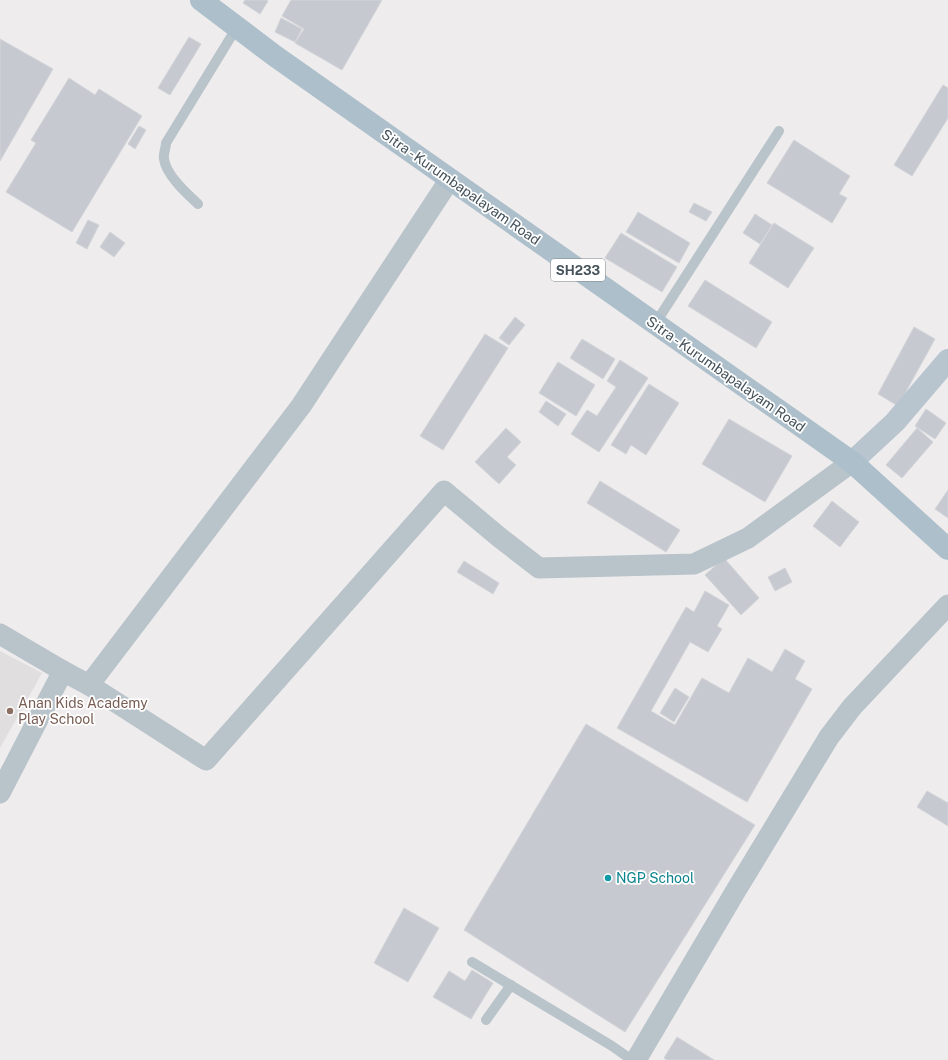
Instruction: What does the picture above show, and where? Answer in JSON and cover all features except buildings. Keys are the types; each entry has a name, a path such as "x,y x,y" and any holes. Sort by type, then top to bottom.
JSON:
{"main road":[{"name":"Sitra - Kurumbapalayam Road","path":"201,0 275,56 852,462 948,550"}],"street":[{"path":"89,685 301,406 450,179"},
{"path":"0,634 89,685 206,760 444,491 539,568 694,564 748,538 852,462 895,422 948,360"},
{"path":"636,1060 735,892 830,737 852,707 948,605"},
{"path":"0,793 63,671"}],"lane":[{"path":"198,204 178,185 168,171 164,159 166,143 237,27"},
{"path":"655,324 779,131"},
{"path":"472,962 612,1046 632,1060"},
{"path":"486,1020 511,985"}],"shaded area":[{"name":"Anan Kids Academy Play School","path":"0,651 42,673 0,748"}],"place":[{"name":"Anan Kids Academy Play School","path":"10,711"},
{"name":"NGP School","path":"608,878"}]}
